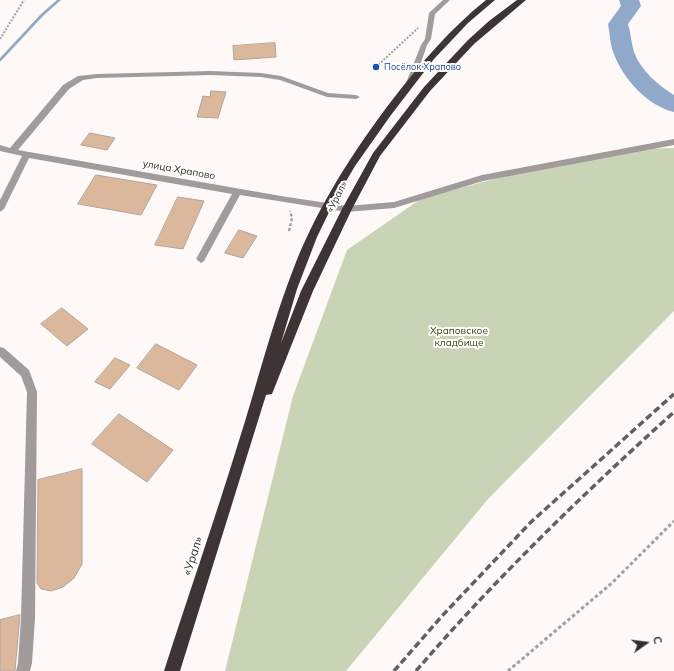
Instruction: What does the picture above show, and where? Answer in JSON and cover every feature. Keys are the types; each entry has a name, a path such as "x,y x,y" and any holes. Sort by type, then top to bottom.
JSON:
{"highway":[{"name":"«Урал»","path":"172,671 244,450 275,340 292,287 327,206 361,148 430,57 473,14 491,0"},
{"name":"«Урал»","path":"244,450 307,291 347,209 376,155 427,89 470,42 522,0"}],"street":[{"path":"410,83 424,45 428,39 430,18 432,13 446,0"},
{"path":"13,150 66,87 81,78 97,76 211,73 261,75 281,78 327,95 356,97"},
{"name":"улица Храпово","path":"0,148 13,150 28,155 347,209 394,205 482,178 674,142"},
{"path":"0,209 28,155"},
{"path":"201,259 238,191"},
{"path":"0,351 25,374 32,392 28,618 25,663 23,671"}],"path":[{"path":"0,39 24,0"},
{"path":"376,67 430,18"},
{"path":"288,208 292,214 291,225 288,231"},
{"path":"508,671 612,583 674,521"}],"green space":[{"name":"Храповское кладбище","path":"674,148 674,311 488,499 346,671 225,671 293,396 347,250 422,198 521,172 640,149"}],"building":[{"path":"275,43 276,57 234,60 233,46"},
{"path":"211,91 226,92 218,118 197,117 203,96 210,97"},
{"path":"90,133 115,138 107,150 81,145"},
{"path":"96,175 157,185 141,215 78,204"},
{"path":"178,197 204,201 183,249 155,245"},
{"path":"239,230 257,236 243,258 225,253"},
{"path":"62,308 88,329 67,346 41,324"},
{"path":"156,344 197,365 179,390 137,368"},
{"path":"115,358 130,365 110,389 95,382"},
{"path":"119,414 173,450 147,482 92,444"},
{"path":"82,469 82,564 74,578 63,587 51,591 41,589 37,583 38,480"},
{"path":"20,615 15,671 0,671 0,620"}],"waterway":[{"path":"0,60 42,15 59,0"},
{"path":"629,0 631,6 618,24 626,58 640,79 646,85 660,97 674,105"}],"railway":[{"path":"394,671 442,616 531,522 674,394"},
{"path":"416,671 477,603 541,537 573,505 674,412"}],"place":[{"name":"Посёлок Храпово","path":"376,67"}]}
